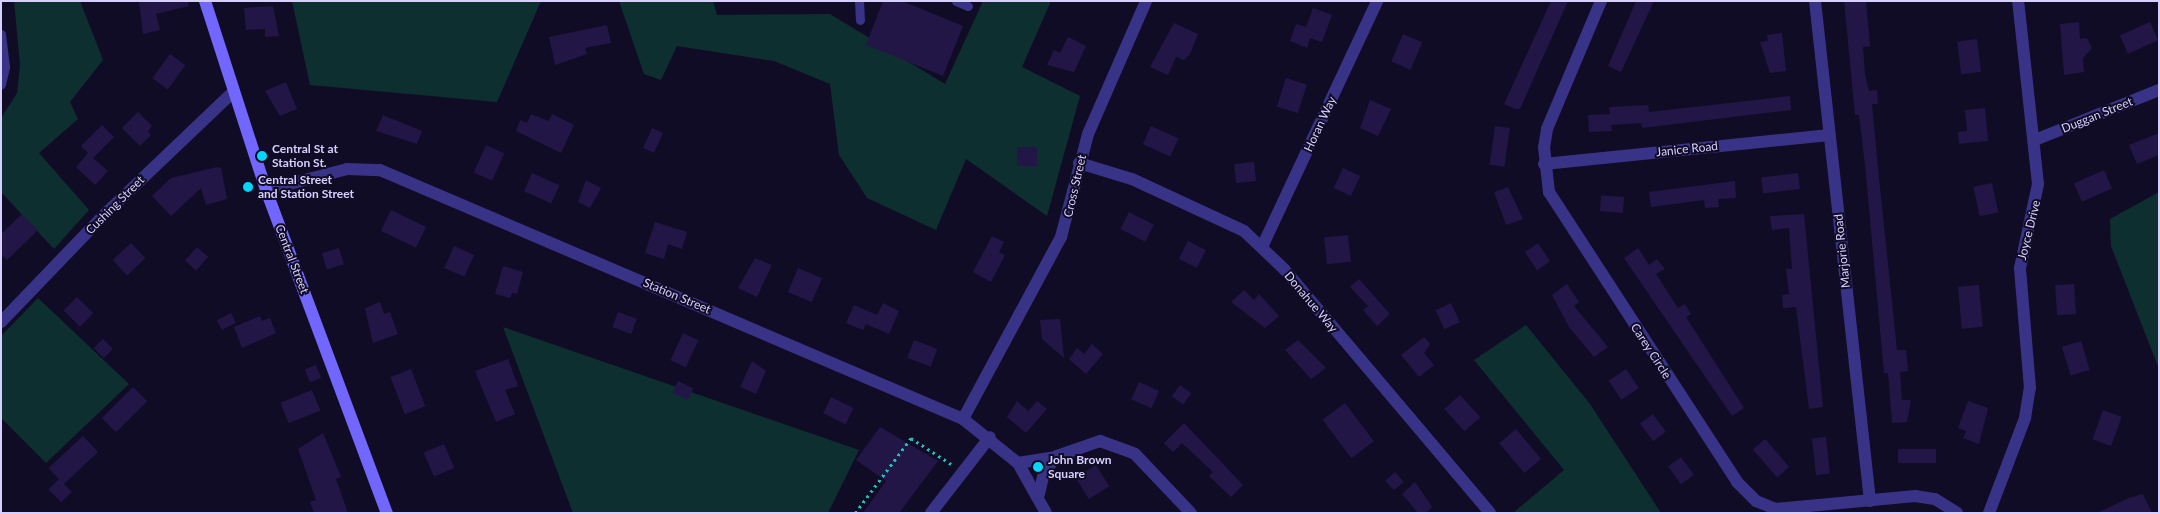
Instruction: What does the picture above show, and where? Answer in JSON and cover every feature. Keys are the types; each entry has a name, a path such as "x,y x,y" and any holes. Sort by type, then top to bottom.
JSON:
{"main road":[{"name":"Central Street","path":"206,1 233,92 266,190 387,513"}],"street":[{"name":"Cross Street","path":"963,419 1061,237 1079,163 1146,1"},
{"name":"Horan Way","path":"1262,247 1377,1"},
{"name":"Carey Circle","path":"1601,1 1547,129 1544,164 1555,205 1737,482 1756,501 1776,509 1935,498 1957,513"},
{"name":"Marjorie Road","path":"1815,1 1870,501"},
{"name":"Joyce Drive","path":"1989,513 2028,402 2020,268 2037,199 2034,140 2018,1"},
{"name":"Duggan Street","path":"2034,140 2159,90"},
{"name":"Cushing Street","path":"1,322 105,214 233,92"},
{"name":"Janice Road","path":"1544,164 1830,135"},
{"name":"Donahue Way","path":"1079,163 1132,179 1224,219 1262,247 1490,513"},
{"name":"Station Street","path":"266,190 347,169 380,170 963,419 990,437 1018,463 1039,494 1046,513"},
{"path":"931,513 990,437"},
{"path":"1018,463 1058,456 1087,442 1113,443 1151,468 1191,513"},
{"path":"1039,494 1044,473 1058,456"}],"lane":[{"path":"858,1 860,20"},
{"path":"956,1 968,6"},
{"path":"1,34 5,66 1,85"}],"path":[{"path":"855,513 911,438 951,464"}],"green space":[{"path":"14,1 80,1 103,60 70,102 78,119 39,153 89,210 54,249 1,192 1,118 17,93 20,65"},
{"path":"292,1 541,1 497,102 310,85"},
{"path":"619,1 713,1 717,15 830,14 945,84 983,1 1051,1 1022,67 1080,96 1047,216 966,159 936,230 867,198 839,155 830,84 774,61 677,46 661,80 644,74"},
{"path":"2159,192 2159,369 2111,246 2110,219"},
{"path":"38,298 129,384 46,463 1,418 1,336"},
{"path":"1526,325 1590,404 1661,513 1513,513 1564,470 1474,360"},
{"path":"503,327 859,450 828,513 573,513"}],"building":[{"path":"139,1 188,1 189,6 156,14 160,30 143,34"},
{"path":"883,1 902,1 963,26 943,76 866,45"},
{"path":"1551,1 1568,1 1520,109 1515,109 1504,104"},
{"path":"1636,1 1654,1 1621,72 1608,66"},
{"path":"1844,1 1866,1 1870,46 1863,47 1865,74 1869,91 1877,90 1878,104 1872,104 1897,350 1906,350 1908,371 1900,372 1902,400 1911,400 1907,422 1892,423 1888,373 1884,373 1865,165 1859,115 1855,115"},
{"path":"273,6 279,36 265,37 265,29 246,30 244,8"},
{"path":"1313,8 1332,15 1322,42 1310,38 1307,48 1290,41 1296,24 1306,27"},
{"path":"2079,22 2080,39 2087,38 2092,48 2083,58 2084,72 2064,75 2060,24"},
{"path":"2150,22 2158,40 2128,54 2120,35"},
{"path":"1174,23 1198,34 1190,54 1184,60 1176,57 1168,75 1150,67"},
{"path":"607,25 611,43 585,48 587,54 555,65 549,37"},
{"path":"1782,33 1786,71 1770,73 1760,42 1768,41 1767,35"},
{"path":"1403,34 1422,42 1411,70 1391,62"},
{"path":"1068,37 1086,46 1074,72 1047,65 1054,50 1060,53"},
{"path":"1977,39 1981,72 1961,74 1957,41"},
{"path":"170,54 185,65 168,89 152,78"},
{"path":"1286,78 1307,85 1298,113 1277,107"},
{"path":"286,82 297,109 280,116 265,91"},
{"path":"1790,96 1791,110 1642,128 1641,123 1611,125 1612,131 1589,132 1588,115 1610,114 1609,107 1648,105 1649,112"},
{"path":"1370,100 1391,109 1378,136 1360,128"},
{"path":"1985,108 1988,141 1959,144 1958,132 1967,131 1965,110"},
{"path":"138,112 152,126 148,131 151,135 140,146 122,128"},
{"path":"531,114 549,121 552,114 574,125 561,153 516,131 520,120 527,123"},
{"path":"383,115 422,131 417,144 376,131"},
{"path":"102,125 114,137 93,158 108,171 95,185 76,167 88,153 81,146"},
{"path":"1151,126 1178,138 1170,156 1143,144"},
{"path":"1495,126 1510,128 1504,167 1490,165"},
{"path":"652,128 663,133 654,153 643,148"},
{"path":"2159,133 2159,155 2137,164 2129,145"},
{"path":"486,145 504,153 492,181 474,172"},
{"path":"1017,147 1037,147 1037,166 1017,166"},
{"path":"1254,162 1256,181 1236,183 1234,164"},
{"path":"217,167 221,168 227,199 206,205 201,188 171,216 152,196 171,178"},
{"path":"1343,168 1360,176 1351,196 1334,188"},
{"path":"2104,170 2112,188 2082,202 2074,183"},
{"path":"532,173 559,185 551,203 524,191"},
{"path":"1798,173 1800,189 1763,193 1761,178"},
{"path":"586,180 601,188 590,208 578,202"},
{"path":"1735,181 1736,198 1718,199 1719,207 1705,208 1704,200 1651,207 1649,192"},
{"path":"1992,183 1998,212 1980,216 1973,187"},
{"path":"1508,187 1523,219 1506,225 1494,192"},
{"path":"1601,195 1624,197 1623,213 1600,211"},
{"path":"391,210 426,227 416,248 381,231"},
{"path":"1129,212 1154,225 1145,242 1120,229"},
{"path":"22,214 38,230 7,260 1,255 1,234"},
{"path":"1804,214 1823,407 1809,409 1796,307 1783,308 1782,295 1789,294 1786,269 1792,269 1789,228 1772,230 1770,216"},
{"path":"655,222 687,232 682,249 668,244 664,259 645,253"},
{"path":"1348,235 1351,262 1327,264 1324,238"},
{"path":"992,236 1004,242 999,252 1005,255 991,282 973,272"},
{"path":"1188,241 1206,250 1197,268 1179,259"},
{"path":"131,243 145,258 127,275 113,260"},
{"path":"1538,243 1550,261 1537,270 1525,252"},
{"path":"454,246 474,255 464,277 444,268"},
{"path":"197,247 208,257 196,270 185,260"},
{"path":"339,248 344,264 327,270 322,253"},
{"path":"1638,248 1649,265 1657,259 1665,269 1656,274 1678,308 1685,304 1691,314 1686,317 1744,408 1732,416 1624,258"},
{"path":"755,258 772,265 757,297 738,288"},
{"path":"503,266 523,272 517,294 512,293 510,298 495,294"},
{"path":"798,268 822,278 812,302 788,292"},
{"path":"1359,279 1390,314 1377,326 1363,310 1368,306 1350,287"},
{"path":"1567,284 1579,302 1574,306 1608,347 1594,357 1569,327 1552,295"},
{"path":"2074,284 2076,314 2057,315 2055,285"},
{"path":"1979,285 1983,327 1962,329 1958,287"},
{"path":"1244,290 1254,300 1259,294 1279,316 1265,328 1231,302"},
{"path":"77,297 93,313 80,327 64,310"},
{"path":"380,302 384,314 390,312 398,334 373,343 365,308"},
{"path":"883,303 899,311 889,334 866,324 863,330 846,323 854,305 877,315"},
{"path":"1451,303 1460,322 1444,329 1436,310"},
{"path":"618,312 637,319 631,334 613,327"},
{"path":"231,313 236,323 222,330 217,320"},
{"path":"260,316 262,321 270,318 276,333 242,348 234,327"},
{"path":"1060,319 1064,358 1042,339 1040,320"},
{"path":"683,333 698,340 686,367 670,360"},
{"path":"1424,337 1430,344 1424,353 1434,365 1419,377 1401,355"},
{"path":"103,339 113,349 104,358 94,348"},
{"path":"914,340 937,349 931,367 907,358"},
{"path":"1298,340 1326,368 1311,379 1285,350"},
{"path":"2081,341 2090,370 2071,376 2062,347"},
{"path":"1092,344 1103,354 1086,374 1069,359 1077,348 1084,354"},
{"path":"508,359 518,386 505,390 515,414 496,422 475,371"},
{"path":"752,361 766,371 756,394 740,387"},
{"path":"316,365 321,378 310,382 305,369"},
{"path":"411,369 425,406 405,414 390,377"},
{"path":"1626,369 1639,388 1621,400 1609,381"},
{"path":"678,381 693,388 688,400 673,393"},
{"path":"1139,382 1159,391 1151,408 1131,399"},
{"path":"1180,385 1191,393 1183,405 1172,396"},
{"path":"133,387 147,401 116,432 102,418"},
{"path":"312,390 320,410 289,423 280,403"},
{"path":"1460,395 1480,417 1464,431 1444,409"},
{"path":"831,397 853,408 846,424 823,413"},
{"path":"1017,401 1028,411 1037,401 1047,409 1026,433 1007,417"},
{"path":"1968,401 1988,408 1979,444 1963,438 1966,431 1958,428"},
{"path":"1345,403 1374,441 1352,458 1323,420"},
{"path":"2103,410 2122,417 2111,446 2092,439"},
{"path":"1653,414 1666,432 1653,441 1640,423"},
{"path":"1184,423 1243,485 1231,497 1209,476 1213,472 1182,443 1173,452 1164,443"},
{"path":"880,427 938,461 899,513 863,513 886,481 856,460"},
{"path":"1516,429 1541,459 1524,473 1499,443"},
{"path":"323,433 341,477 336,479 348,513 314,513 310,502 316,500 298,449"},
{"path":"83,436 98,452 64,484 49,468"},
{"path":"1826,437 1830,474 1816,475 1812,438"},
{"path":"1765,439 1789,467 1777,477 1753,449"},
{"path":"444,444 454,468 434,477 424,453"},
{"path":"1898,449 1936,449 1936,463 1898,463"},
{"path":"1681,457 1694,475 1681,484 1668,466"},
{"path":"1096,465 1109,486 1089,499 1076,478"},
{"path":"1395,472 1404,482 1394,490 1385,481"},
{"path":"59,479 72,492 61,502 48,490"},
{"path":"1415,482 1432,507 1426,513 1418,513 1402,494"},
{"path":"2143,494 2152,513 2097,513 2129,498"}],"place":[{"name":"Central St at Station St.","path":"262,156"},
{"name":"Central Street and Station Street","path":"248,187"},
{"name":"John Brown Square","path":"1038,467"}]}
